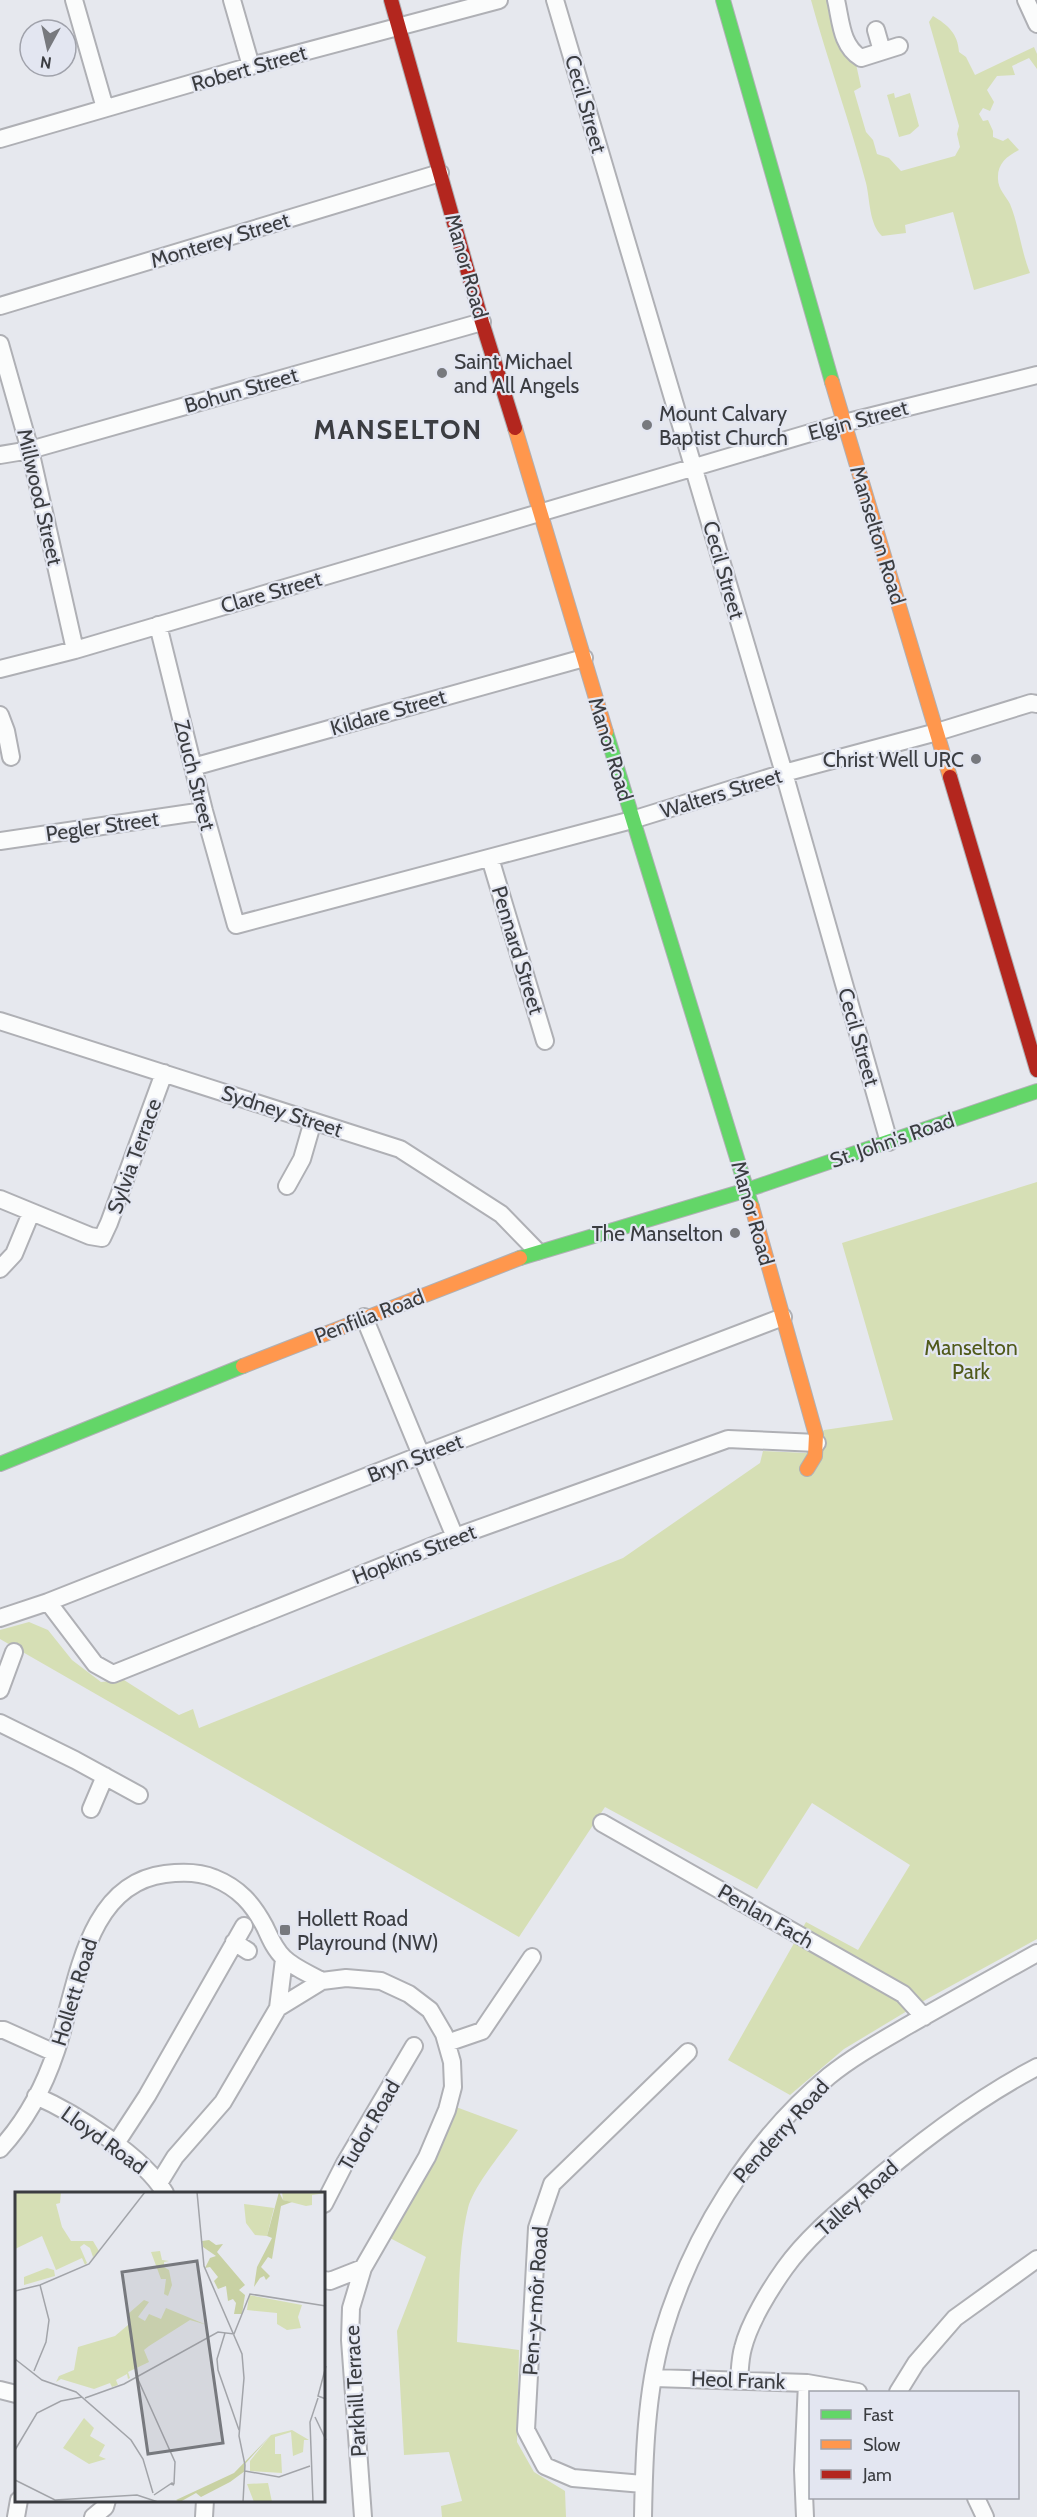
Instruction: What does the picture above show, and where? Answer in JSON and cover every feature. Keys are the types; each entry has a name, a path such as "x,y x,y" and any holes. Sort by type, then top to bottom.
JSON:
{"street":[{"path":"74,0 105,108"},
{"path":"232,0 251,66"},
{"name":"Manor Road","path":"391,0 482,322 542,513 632,820 747,1190 817,1443"},
{"name":"Robert Street","path":"0,139 251,66 499,0"},
{"name":"Cecil Street","path":"555,0 784,773 889,1142"},
{"name":"Manselton Road","path":"723,0 844,423 1037,1070"},
{"path":"836,0 846,43 851,52 861,58 899,46"},
{"path":"1026,0 1037,24"},
{"path":"876,30 882,51"},
{"name":"Monterey Street","path":"0,306 441,173"},
{"name":"Bohun Street","path":"0,456 30,450 482,322"},
{"name":"Millwood Street","path":"0,344 30,450 75,650"},
{"name":"Elgin Street","path":"542,513 693,466 844,423 1037,375"},
{"name":"Clare Street","path":"0,669 75,650 542,513"},
{"name":"Zouch Street","path":"158,625 204,811 236,925"},
{"name":"Kildare Street","path":"193,767 584,658"},
{"name":"Walters Street","path":"236,925 632,820 784,773 937,732 1035,702"},
{"path":"0,715 11,757"},
{"name":"Pegler Street","path":"0,841 204,811"},
{"name":"Pennard Street","path":"490,858 545,1041"},
{"name":"Sydney Street","path":"0,1021 400,1149 501,1214 537,1251"},
{"name":"Sylvia Terrace","path":"31,1213 90,1236 102,1238 164,1073"},
{"name":"St. John's Road","path":"747,1190 1037,1091"},
{"path":"287,1186 302,1159 313,1121"},
{"name":"Penfilia Road","path":"0,1464 364,1317 537,1251 747,1190"},
{"path":"0,1199 31,1213 14,1254 0,1269"},
{"path":"364,1317 455,1537"},
{"name":"Bryn Street","path":"0,1618 48,1602 421,1455 783,1317"},
{"name":"Hopkins Street","path":"48,1602 95,1664 113,1674 455,1537 728,1439 817,1443"},
{"path":"807,1469 812,1464 817,1443"},
{"path":"0,1690 14,1652"},
{"path":"0,1724 139,1795"},
{"path":"91,1809 105,1776"},
{"name":"Penlan Fach","path":"602,1823 903,1994 924,2017"},
{"name":"Hollett Road","path":"0,2149 15,2134 36,2096 55,2053 82,1960 97,1923 123,1891 151,1876 180,1872 213,1877 240,1892 252,1904 274,1947 284,1959 322,1982"},
{"path":"115,2145 241,1946 244,1926"},
{"name":"Penderry Road","path":"643,2517 644,2457 654,2378 662,2338 681,2280 708,2223 744,2166 798,2105 830,2075 875,2044 1037,1953"},
{"path":"447,2043 482,2031 532,1957"},
{"path":"162,2188 176,2157 223,2102 278,2008 284,1959"},
{"path":"278,2008 322,1982 346,1978 381,1981 409,1994 430,2010 447,2043 452,2062 453,2087 447,2110 427,2157 363,2268 327,2280 351,2308"},
{"path":"0,2030 55,2053"},
{"name":"Tudor Road","path":"326,2200 414,2046"},
{"name":"Pen-y-môr Road","path":"644,2484 573,2478 545,2466 526,2430 537,2228 552,2184 688,2052"},
{"name":"Talley Road","path":"739,2380 743,2347 762,2306 785,2267 802,2247 840,2210 946,2124 1009,2082 1037,2067"},
{"name":"Lloyd Road","path":"36,2096 62,2107 137,2161 162,2188"},
{"path":"899,2391 916,2363 955,2318 1037,2259"},
{"name":"Parkhill Terrace","path":"363,2268 351,2308 350,2340 363,2517"},
{"name":"Heol Frank","path":"654,2378 807,2383 852,2391"},
{"path":"805,2517 803,2470 807,2383"},
{"path":"0,2390 15,2394"},
{"path":"976,2499 985,2517"},
{"path":"16,2517 19,2502"},
{"path":"93,2517 105,2508 106,2502"},
{"path":"204,2517 205,2502"}],"green space":[{"path":"811,0 828,0 838,45 842,53 856,64 861,87 854,91 866,132 873,140 877,154 889,158 901,171 955,156 960,147 957,134 959,126 929,22 933,16 951,31 957,40 959,52 966,57 975,75 1034,47 1037,54 1037,69 1029,58 1012,66 1015,75 997,76 987,90 994,102 990,111 983,108 979,114 983,121 988,120 993,137 1003,141 1008,138 1019,150 1004,161 999,169 998,183 1013,212 1030,273 974,290 953,212 905,225 906,233 882,236 872,218 860,160"},
{"path":"894,93 895,98 910,93 919,126 910,134 899,137 887,95"},
{"name":"Manselton Park","path":"1037,1182 1037,1939 927,1999 844,2049 790,2095 728,2060 806,1922 858,1950 910,1865 812,1803 757,1889 605,1807 519,1937 0,1639 0,1630 29,1622 48,1630 72,1660 101,1682 124,1680 179,1715 193,1709 199,1728 623,1558 760,1463 763,1451 806,1453 824,1430 893,1420 842,1243"},
{"path":"456,2107 518,2130 483,2178 468,2208 461,2258 457,2342 519,2350 517,2442 534,2472 565,2491 566,2517 442,2517 441,2506 462,2501 449,2452 404,2455 397,2331 426,2257 390,2238"}],"traffic: fast":[{"path":"723,0 832,382"},
{"path":"606,732 752,1207"},
{"path":"520,1258 747,1190 1037,1091"},
{"path":"0,1464 243,1366"}],"traffic: slow":[{"path":"832,382 950,777"},
{"path":"515,428 606,732"},
{"path":"752,1207 816,1435 815,1456 807,1469"},
{"path":"243,1366 520,1258"}],"traffic: jam":[{"path":"391,0 482,322 515,428"},
{"path":"950,777 1037,1070"}],"place":[{"name":"Saint Michael and All Angels","path":"442,373"},
{"name":"Mount Calvary Baptist Church","path":"647,425"},
{"name":"Christ Well URC","path":"976,759"},
{"name":"The Manselton","path":"735,1233"},
{"name":"Hollett Road Playround (NW)","path":"285,1930"}],"district":[{"name":"MANSELTON","path":"398,429"}]}
